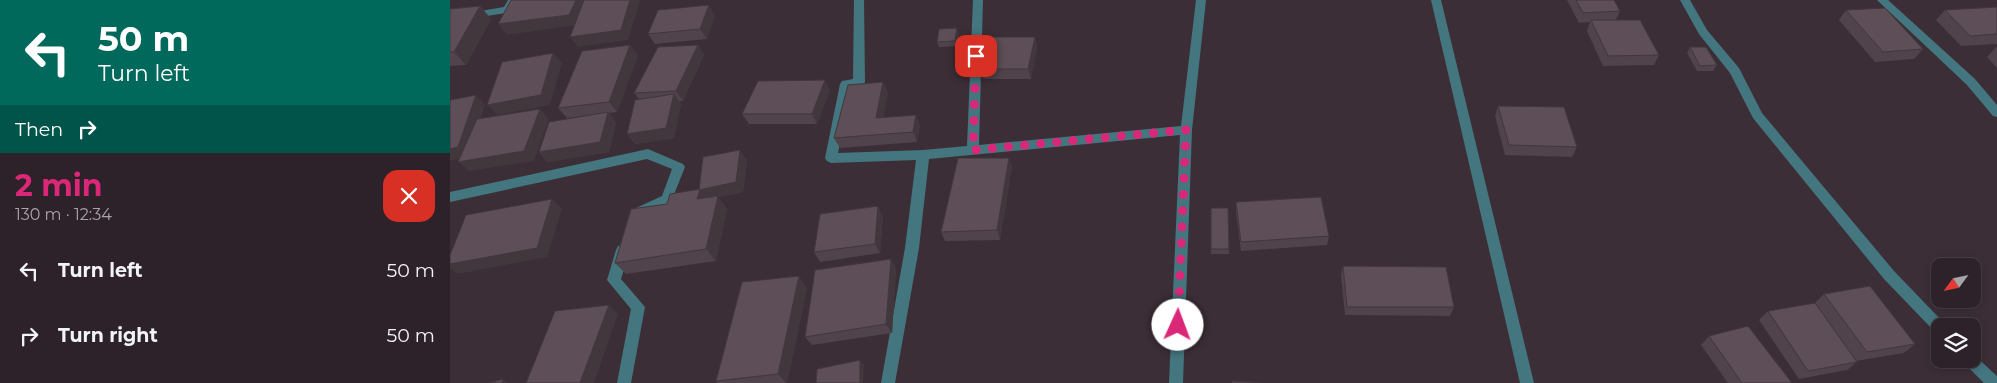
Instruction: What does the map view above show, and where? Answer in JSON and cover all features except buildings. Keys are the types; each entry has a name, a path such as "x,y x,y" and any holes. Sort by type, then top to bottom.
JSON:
{"street":[{"path":"450,18 508,10 513,0"},
{"path":"859,0 859,82 846,84 831,158 923,155 1186,130"},
{"path":"973,150 978,0"},
{"path":"1176,383 1186,130 1201,0"},
{"path":"1436,0 1528,383"},
{"path":"1685,0 1702,32 1735,71 1757,115 1889,275 1931,319"},
{"path":"1882,0 1971,82 1997,113"},
{"path":"450,198 648,154 679,167 667,199 637,214 634,221"},
{"path":"888,383 912,248 923,155"},
{"path":"624,383 638,307 614,280 628,235"},
{"path":"1979,368 1994,383"}],"route":[{"path":"976,56 973,150 1186,130 1178,325"}]}
